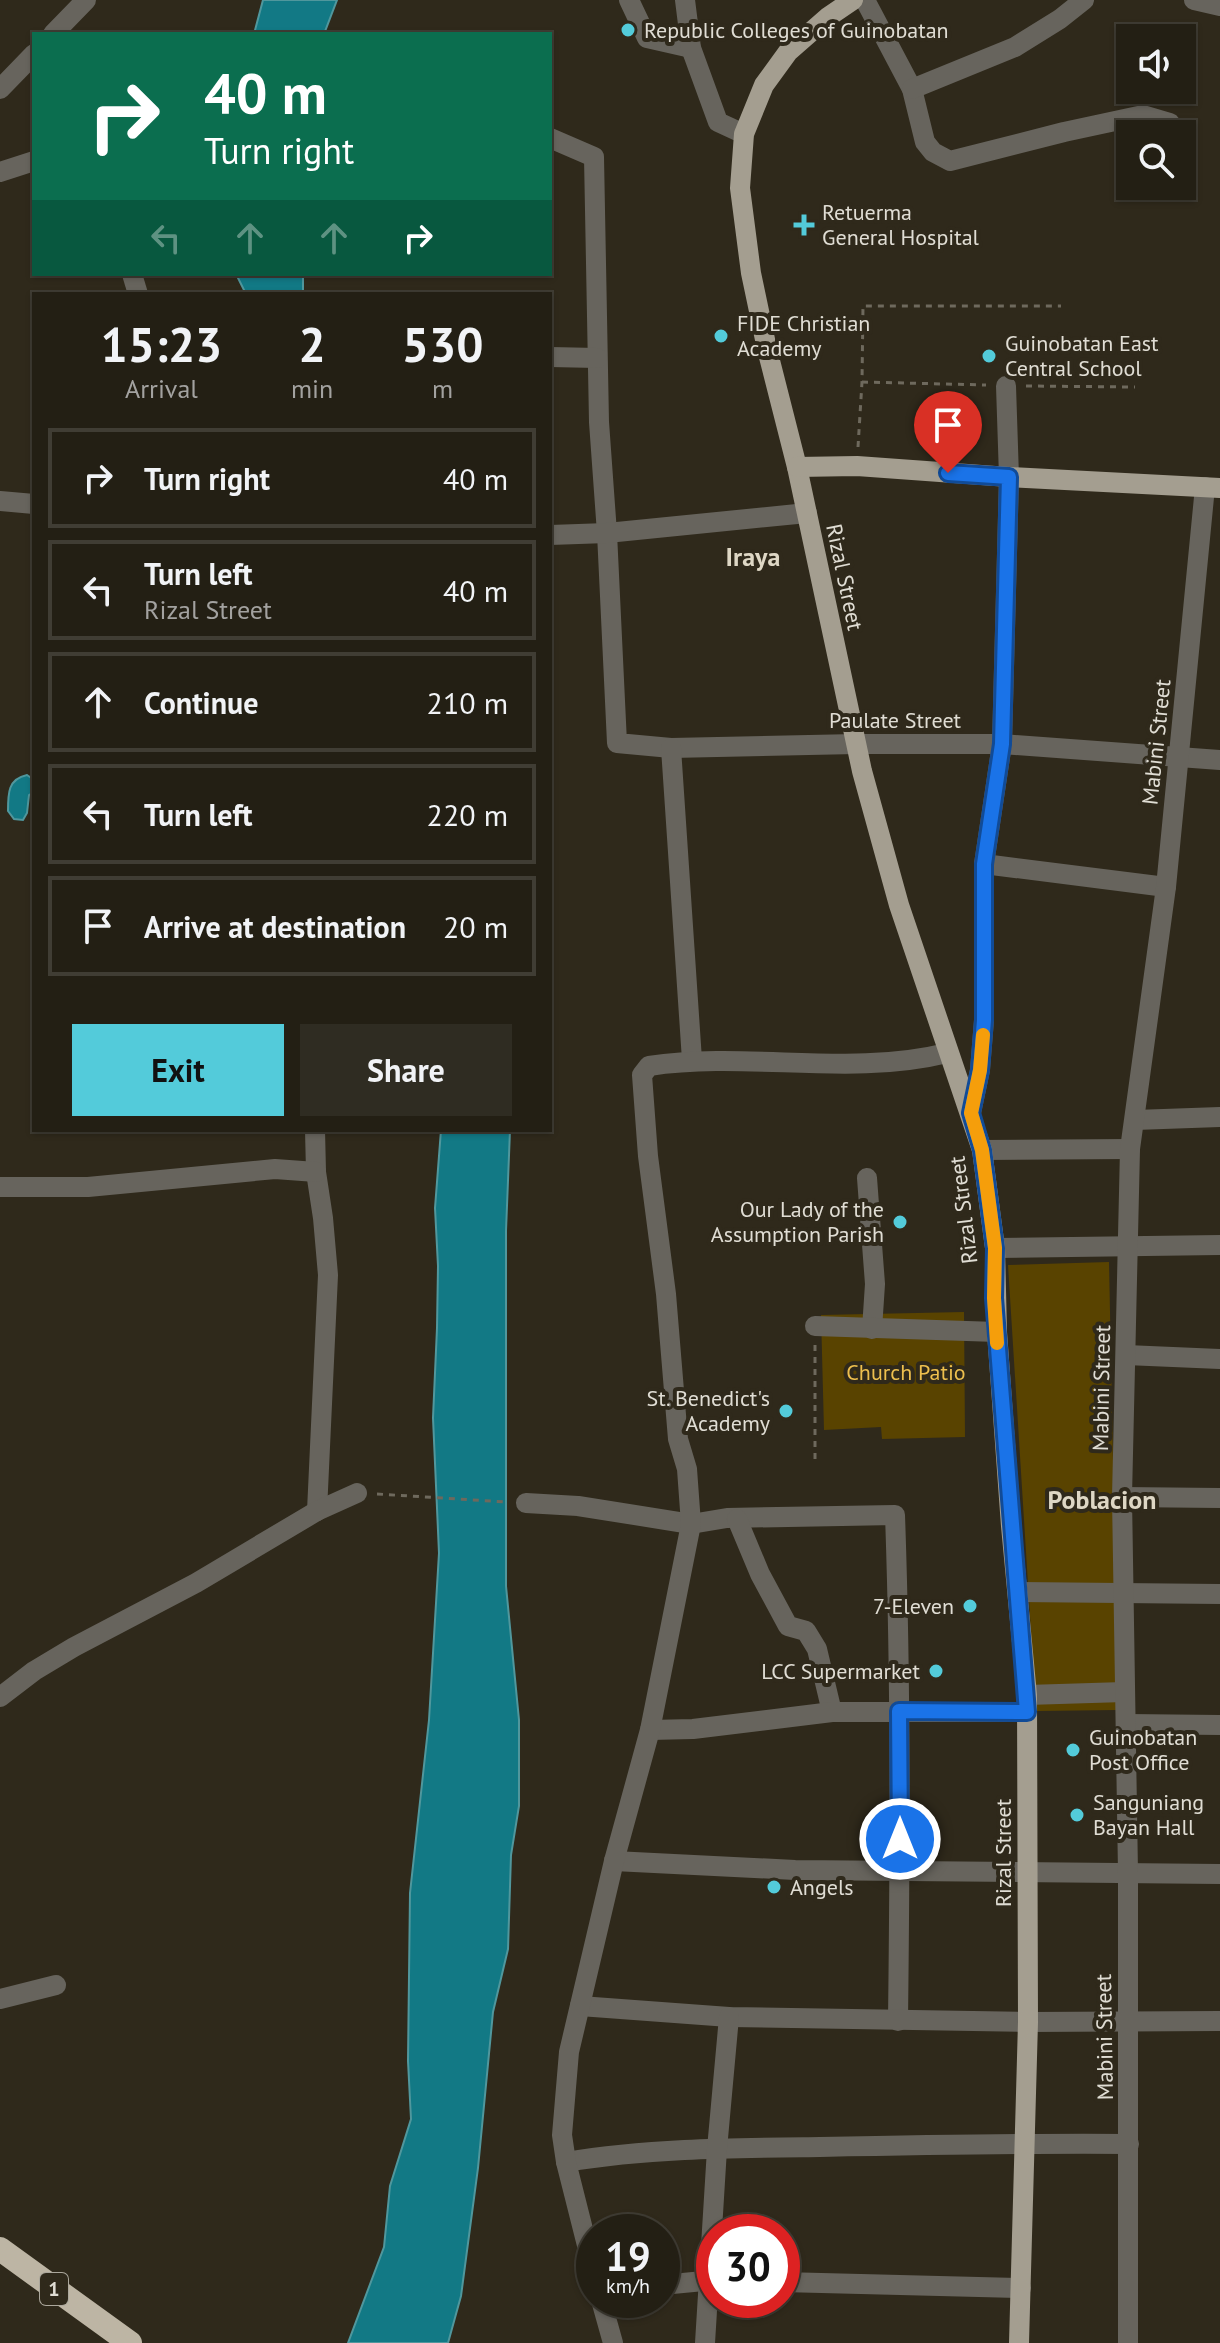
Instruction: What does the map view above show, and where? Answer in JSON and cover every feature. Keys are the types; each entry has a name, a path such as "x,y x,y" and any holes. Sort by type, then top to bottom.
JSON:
{"highway":[{"name":"1","path":"0,2249 130,2343"}],"main road":[{"name":"Rizal Street","path":"853,0 788,52 764,85 744,134 740,188 751,273 797,467 856,744 899,905 982,1150 995,1248 997,1332 1027,1704 1028,2022 1019,2343"},
{"path":"797,467 857,466 1213,487"}],"street":[{"path":"55,32 86,0"},
{"path":"629,0 647,38 691,48"},
{"path":"685,0 691,48 718,122 744,134"},
{"path":"865,0 912,89 925,142 933,152 950,161 1116,121"},
{"path":"912,89 1015,47 1084,0"},
{"path":"1194,0 1220,6"},
{"path":"0,89 32,56"},
{"path":"1120,120 1143,115 1160,120"},
{"path":"552,139 594,157 597,358 607,533"},
{"path":"0,172 32,162"},
{"path":"552,357 597,358"},
{"path":"971,1113 980,1070 984,1020 984,864 1002,744 1009,477 1006,386"},
{"name":"Mabini Street","path":"1128,2343 1127,1724 1122,1497 1130,1149 1166,887 1178,757 1213,487"},
{"path":"0,501 32,504"},
{"path":"552,535 607,533 807,513"},
{"name":"Paulate Street","path":"607,533 617,743 671,748 1002,744 1220,760"},
{"path":"671,748 692,1060"},
{"path":"984,864 1166,887"},
{"path":"579,2214 562,2135 569,2052 614,1861 650,1730 691,1524 687,1469 678,1439 642,1075 649,1066 692,1060 904,1062 947,1053"},
{"path":"1135,1120 1220,1117"},
{"path":"315,1132 316,1172 328,1275 317,1511"},
{"path":"982,1150 1130,1149"},
{"path":"0,1187 88,1187 275,1169 316,1172"},
{"path":"867,1178 875,1284 872,1329"},
{"path":"995,1248 1220,1245"},
{"path":"815,1326 997,1332"},
{"path":"1126,1355 1220,1359"},
{"path":"0,1697 34,1671 74,1647 196,1583 317,1511 357,1493"},
{"path":"1122,1497 1220,1498"},
{"path":"526,1503 578,1506 691,1524 727,1518 895,1515 900,1871 898,2021"},
{"path":"737,1519 760,1574 788,1626 806,1631 817,1649 832,1712"},
{"path":"1019,1592 1220,1594"},
{"path":"650,1730 693,1729 832,1712 1027,1704 1124,1692"},
{"path":"1127,1724 1220,1725"},
{"path":"614,1861 795,1870 1220,1874"},
{"path":"0,1999 56,1985"},
{"path":"580,2006 729,2017 898,2021 1220,2021"},
{"path":"715,2214 729,2017"},
{"path":"566,2162 612,2154 717,2149 1129,2144"},
{"path":"800,2282 1021,2288"},
{"path":"606,2318 613,2343"},
{"path":"705,2343 708,2318"}],"path":[{"path":"857,466 863,306 1061,306"},
{"path":"862,382 1135,387"},
{"path":"815,1326 815,1465"},
{"path":"357,1493 526,1503"}],"green space":[{"path":"1109,1262 1118,1710 1036,1711 1008,1265"},
{"name":"Church Patio","path":"964,1312 965,1437 882,1439 881,1427 824,1430 821,1315"}],"water":[{"path":"263,0 337,0 325,32 255,32"},
{"path":"237,276 303,276 303,292 245,292"},
{"path":"27,775 32,779 32,793 23,820 14,819 8,811 10,788"},
{"path":"441,1132 510,1132 506,1231 506,1586 519,1720 519,1806 511,1855 508,1949 493,2012 478,2168 461,2296 448,2343 348,2343 384,2247 390,2186 411,2119 408,2061 410,1893 429,1720 439,1553 433,1418 438,1266 435,1208"}],"slow traffic":[{"path":"983,1035 971,1113 982,1150 995,1248 997,1343"}],"place":[{"name":"Republic Colleges of Guinobatan","path":"628,30"},
{"name":"Retuerma General Hospital","path":"804,225"},
{"name":"FIDE Christian Academy","path":"721,336"},
{"name":"Guinobatan East Central School","path":"989,356"},
{"name":"Our Lady of the Assumption Parish","path":"900,1222"},
{"name":"St. Benedict's Academy","path":"786,1411"},
{"name":"7-Eleven","path":"970,1606"},
{"name":"LCC Supermarket","path":"936,1671"},
{"name":"Guinobatan Post Office","path":"1073,1750"},
{"name":"Sanguniang Bayan Hall","path":"1077,1815"},
{"name":"Angels","path":"774,1887"}],"district":[{"name":"Iraya","path":"753,556"},
{"name":"Poblacion","path":"1102,1499"}],"route":[{"path":"900,1839 899,1711 1027,1712 994,1298 995,1248 982,1150 971,1113 980,1070 984,1020 984,864 1002,744 1009,477 948,473"}]}
